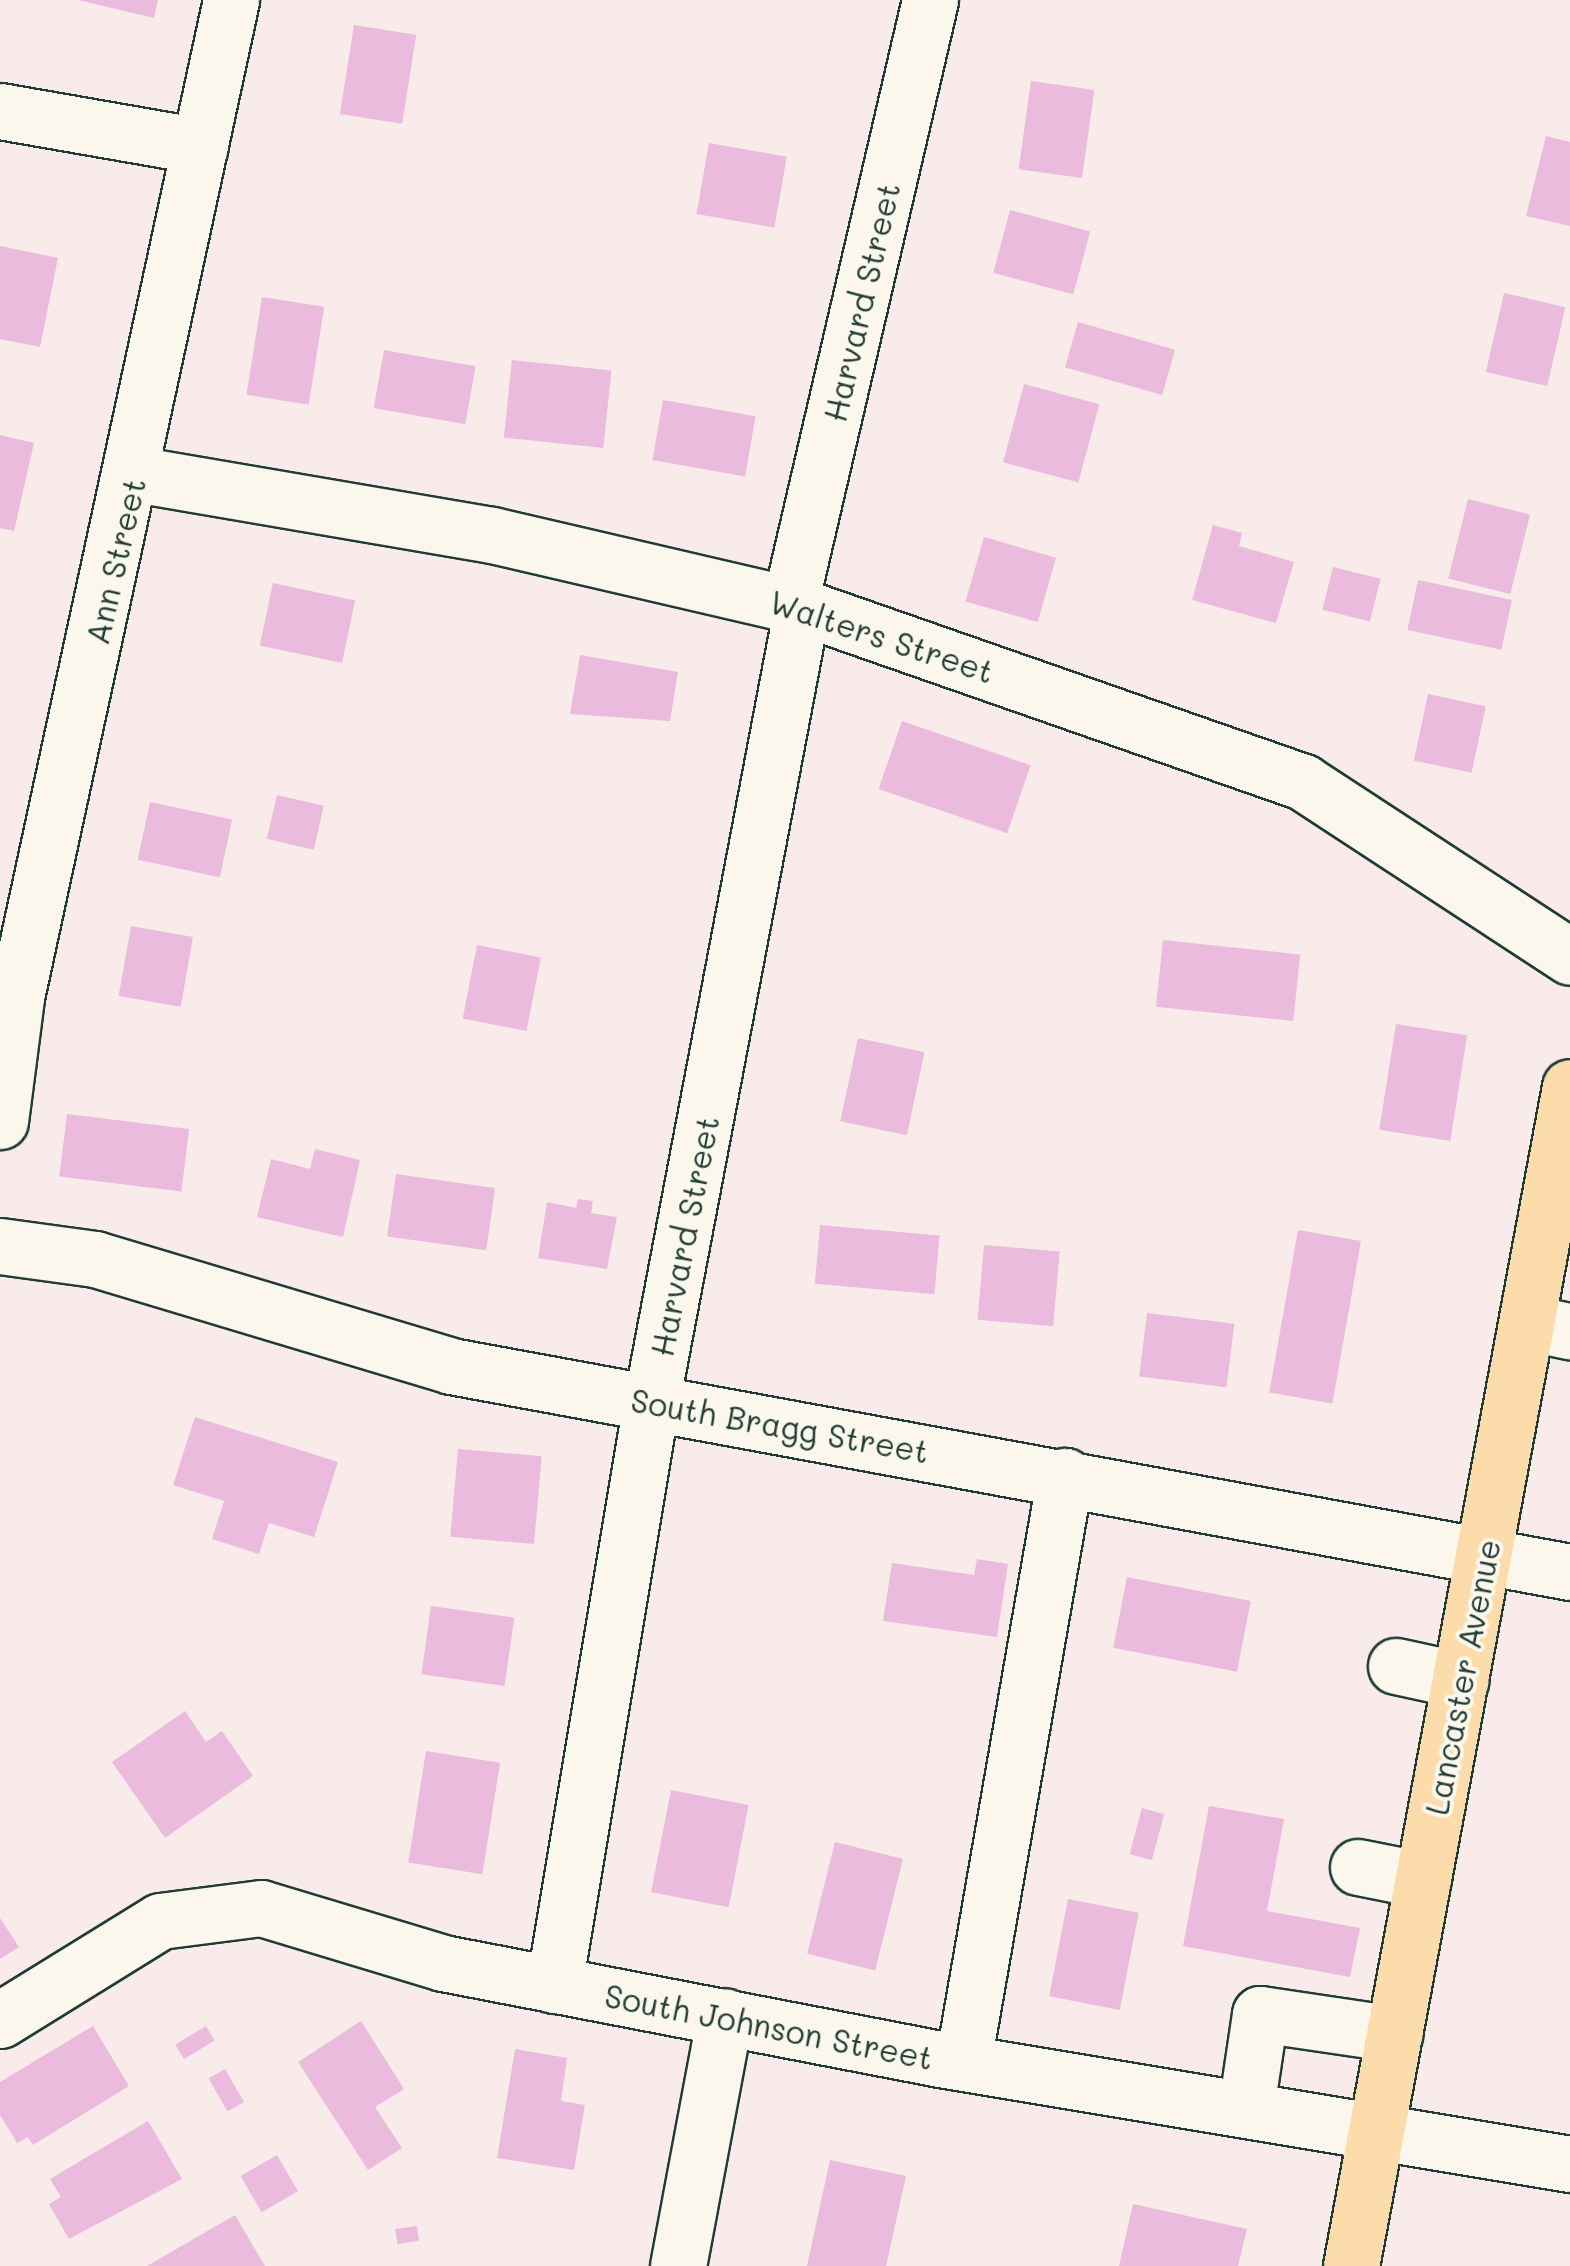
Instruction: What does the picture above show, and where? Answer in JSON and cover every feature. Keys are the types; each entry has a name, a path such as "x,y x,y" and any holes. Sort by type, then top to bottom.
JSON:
{"main road":[{"name":"Lancaster Avenue","path":"1351,2266 1484,1555 1550,1327 1570,1087"}],"street":[{"name":"Ann Street","path":"0,1121 16,996 135,474 231,0"},
{"name":"Harvard Street","path":"554,1984 651,1404 796,605 930,0"},
{"path":"0,111 200,146"},
{"name":"Walters Street","path":"135,474 492,535 796,605 1303,782 1570,956"},
{"name":"South Bragg Street","path":"0,1246 95,1258 450,1366 1065,1476 1570,1572"},
{"path":"963,2062 1065,1476"},
{"path":"1396,1666 1461,1680"},
{"path":"1358,1867 1423,1880"},
{"name":"South Johnson Street","path":"0,2020 160,1921 210,1910 261,1908 443,1963 963,2062 1570,2164"},
{"path":"1246,2108 1260,2014 1395,2034"},
{"path":"678,2266 725,2016"}],"building":[{"path":"78,0 158,0 154,18"},
{"path":"354,25 416,35 402,124 340,114"},
{"path":"1031,81 1094,90 1082,178 1019,169"},
{"path":"1546,136 1570,142 1570,226 1526,216"},
{"path":"709,143 787,157 774,228 696,214"},
{"path":"1010,210 1090,231 1073,294 993,273"},
{"path":"0,246 58,258 40,347 0,339"},
{"path":"1504,293 1565,307 1547,386 1486,372"},
{"path":"262,297 324,307 309,405 247,395"},
{"path":"1078,322 1175,350 1162,395 1065,367"},
{"path":"384,350 476,366 465,424 374,408"},
{"path":"512,360 611,370 603,448 504,438"},
{"path":"1024,384 1099,404 1078,482 1003,462"},
{"path":"663,400 756,416 745,476 652,460"},
{"path":"0,435 34,443 14,531 0,528"},
{"path":"1468,499 1530,514 1510,594 1448,579"},
{"path":"1213,525 1242,533 1239,546 1294,562 1276,623 1192,600"},
{"path":"984,537 1056,558 1038,622 966,601"},
{"path":"1333,567 1381,579 1370,622 1322,610"},
{"path":"1418,580 1512,600 1501,650 1407,630"},
{"path":"273,583 355,600 342,663 260,646"},
{"path":"580,655 678,672 670,721 570,714"},
{"path":"1428,694 1486,706 1472,773 1414,761"},
{"path":"902,721 1031,765 1007,833 879,789"},
{"path":"277,795 324,806 314,850 267,839"},
{"path":"150,802 232,819 220,877 138,860"},
{"path":"131,926 193,937 181,1007 119,996"},
{"path":"1163,940 1300,954 1293,1021 1156,1007"},
{"path":"477,945 541,957 526,1031 463,1019"},
{"path":"1396,1024 1467,1035 1450,1141 1379,1130"},
{"path":"858,1038 925,1052 907,1135 840,1121"},
{"path":"67,1114 189,1129 181,1192 59,1177"},
{"path":"315,1149 360,1160 343,1237 257,1217 271,1159 310,1169"},
{"path":"396,1174 495,1188 486,1250 387,1236"},
{"path":"578,1199 593,1201 591,1213 617,1217 607,1269 538,1258 547,1202 576,1208"},
{"path":"820,1225 940,1235 934,1294 815,1284"},
{"path":"1298,1230 1361,1241 1332,1404 1269,1392"},
{"path":"984,1245 1060,1252 1053,1326 977,1320"},
{"path":"1147,1313 1234,1324 1227,1387 1139,1377"},
{"path":"195,1417 338,1462 314,1537 269,1523 259,1554 212,1539 224,1501 173,1485"},
{"path":"458,1449 542,1456 534,1544 450,1537"},
{"path":"977,1559 1008,1564 997,1637 883,1621 892,1563 974,1575"},
{"path":"1127,1577 1251,1601 1237,1672 1113,1648"},
{"path":"431,1606 514,1618 505,1686 421,1674"},
{"path":"185,1711 206,1742 222,1731 253,1776 165,1838 112,1762"},
{"path":"426,1751 500,1763 482,1874 408,1863"},
{"path":"671,1790 749,1805 729,1907 651,1892"},
{"path":"1209,1806 1284,1819 1267,1911 1360,1928 1350,1977 1183,1946"},
{"path":"1142,1808 1164,1814 1152,1860 1130,1854"},
{"path":"835,1842 903,1859 875,1971 807,1954"},
{"path":"1068,1899 1139,1913 1120,2010 1049,1996"},
{"path":"0,1918 19,1947 0,1959"},
{"path":"361,2021 404,2089 375,2107 402,2148 368,2170 298,2062"},
{"path":"93,2026 129,2086 33,2145 28,2137 17,2143 0,2115 0,2082"},
{"path":"206,2026 215,2041 184,2059 175,2045"},
{"path":"515,2049 567,2058 561,2101 585,2105 574,2170 497,2158"},
{"path":"225,2069 244,2102 228,2111 209,2078"},
{"path":"148,2121 182,2179 69,2239 49,2204 61,2197 50,2179"},
{"path":"277,2155 298,2191 262,2212 241,2176"},
{"path":"830,2160 906,2176 886,2266 807,2266"},
{"path":"1133,2204 1247,2229 1238,2266 1119,2266"},
{"path":"235,2215 265,2266 147,2266"},
{"path":"417,2226 419,2241 397,2244 395,2229"}]}
